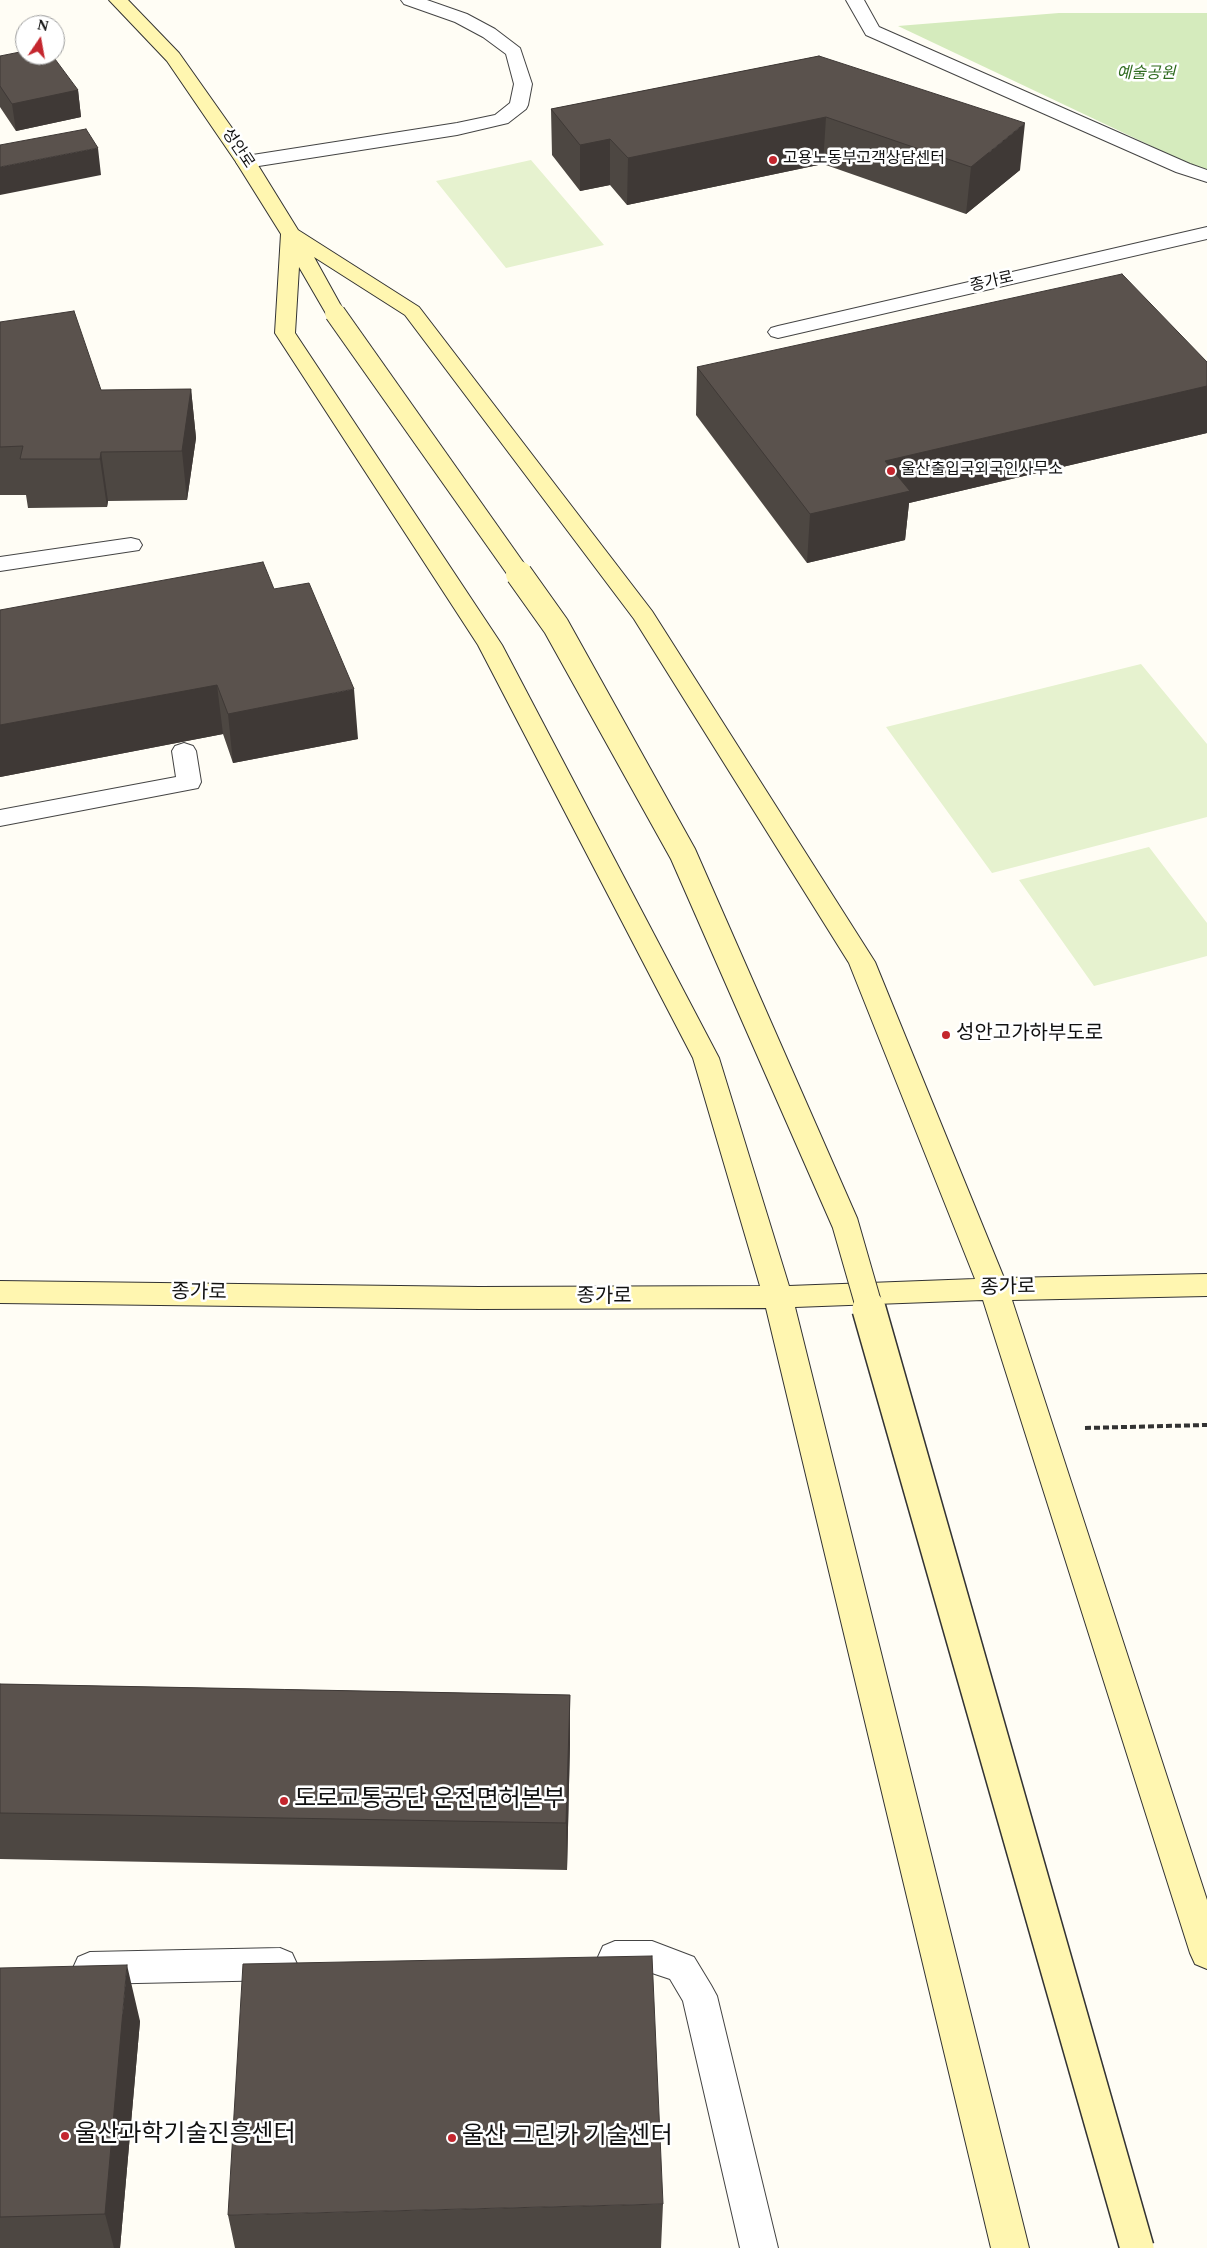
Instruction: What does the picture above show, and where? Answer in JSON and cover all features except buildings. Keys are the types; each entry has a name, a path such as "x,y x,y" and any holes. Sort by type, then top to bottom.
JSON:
{"street":[{"name":"성안로","path":"118,0 173,57 246,162 291,234 335,313 560,634 683,854 845,1223 1137,2248"},
{"path":"246,162 457,129 501,119 519,105 523,84 514,52 489,32 461,18 410,0"},
{"path":"854,0 872,30 1183,168 1207,176"},
{"name":"종가로","path":"778,332 1207,233"},
{"path":"1010,2248 778,1298 706,1058 490,645 285,333 291,234 412,311 644,616 862,962 994,1289 1207,1953"},
{"path":"0,564 131,545"},
{"path":"0,818 189,782 184,751"},
{"name":"종가로","path":"0,1292 479,1298 778,1298 994,1289 1207,1285"},
{"path":"583,1958 652,1957 682,1968 695,1989 699,1996 760,2248"},
{"path":"59,1969 306,1964"}],"path":[{"path":"1039,1429 1207,1425"}],"green space":[{"name":"예술공원","path":"1059,13 1207,13 1207,170 1183,161 898,26"},
{"path":"531,160 604,245 506,268 436,181"},
{"path":"1141,664 1207,744 1207,817 992,873 886,727"},
{"path":"1149,847 1207,923 1207,956 1094,986 1019,880"}],"place":[{"name":"고용노동부고객상담센터","path":"773,160"},
{"name":"울산출입국외국인사무소","path":"891,471"},
{"name":"성안고가하부도로","path":"946,1035"},
{"name":"도로교통공단 운전면허본부","path":"284,1801"},
{"name":"울산과학기술진흥센터","path":"65,2136"},
{"name":"울산 그린카 기술센터","path":"452,2138"}]}
